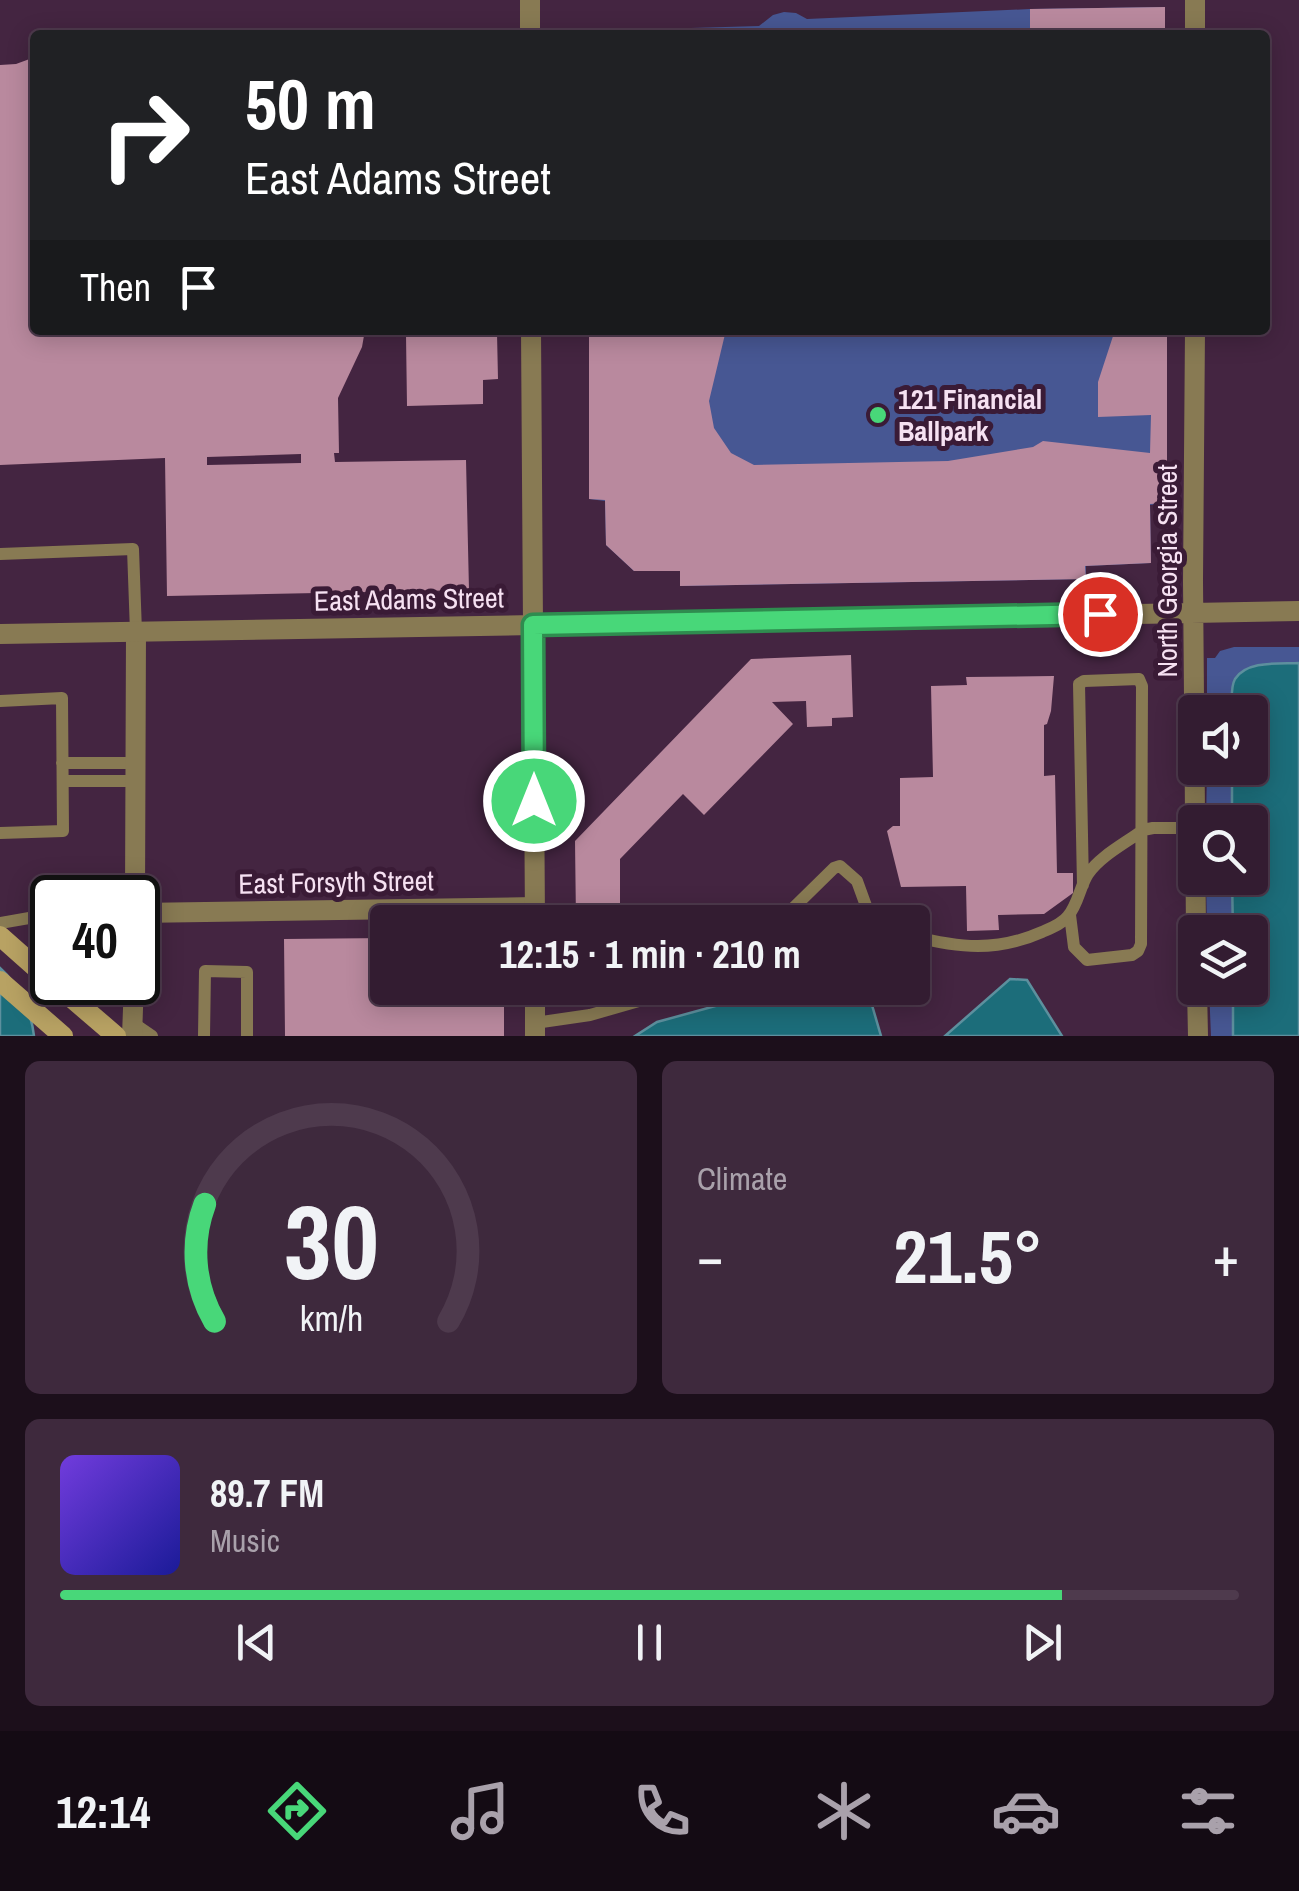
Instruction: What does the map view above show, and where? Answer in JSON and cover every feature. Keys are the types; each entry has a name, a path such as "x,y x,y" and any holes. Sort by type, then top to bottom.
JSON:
{"main road":[{"path":"0,936 30,962"},
{"path":"0,981 64,1036"},
{"path":"87,1005 127,1032"}],"street":[{"path":"530,0 530,30"},
{"path":"1195,0 1195,30"},
{"path":"531,335 535,905"},
{"name":"North Georgia Street","path":"1195,335 1195,805"},
{"name":"East Adams Street","path":"0,634 1299,611"},
{"path":"135,875 136,632"},
{"name":"East Forsyth Street","path":"160,912 370,914"},
{"path":"127,1032 131,1005"},
{"path":"1197,1005 1198,1036"}],"lane":[{"path":"0,554 133,548 136,632"},
{"path":"1070,915 1074,947 1087,960 1138,951 1143,830 1139,679 1079,684 1083,885"},
{"path":"0,701 62,698 63,781 63,831 0,833"},
{"path":"62,763 135,772"},
{"path":"63,781 135,772"},
{"path":"930,940 991,947 1020,942 1056,926 1070,915 1093,867 1143,830 1178,828"},
{"path":"796,905 840,866 858,881 866,905"},
{"path":"0,924 30,918"},
{"path":"204,1036 205,971 247,972 247,1036"},
{"path":"535,1029 625,1005"},
{"path":"127,1032 152,1036"}],"shaded area":[{"path":"1165,7 1165,30 691,30 759,26 784,12 807,19"},
{"name":"121 Financial Ballpark","path":"589,335 1167,335 1167,503 1150,505 1151,563 1086,566 1086,579 680,586 680,571 634,571 606,545 605,501 589,499"},
{"path":"1234,647 1299,647 1299,663 1264,664 1247,669 1235,679 1232,695 1207,695 1207,658 1215,658 1220,651"},
{"path":"1299,663 1299,1036 1233,1036 1233,1005 1268,1005 1268,915 1233,915 1232,895 1268,895 1268,805 1232,805 1232,785 1268,785 1268,695 1232,695 1240,673 1264,664"},
{"path":"1207,785 1232,785 1232,805 1206,805"},
{"path":"1206,895 1232,895 1233,915 1207,915"},
{"path":"0,968 23,999 34,1036 0,1036"},
{"path":"1010,979 1027,980 1062,1036 945,1036"},
{"path":"719,1005 872,1005 881,1036 635,1036 657,1022"},
{"path":"1210,1005 1233,1005 1233,1036 1211,1036"}],"building":[{"path":"1165,7 1165,30 1030,30 1030,9"},
{"path":"30,59 30,335 364,335 338,398 339,453 334,453 335,462 466,460 469,590 167,596 165,458 0,465 0,65","holes":["301,454 301,463 207,465 207,457"]},
{"path":"406,335 497,335 498,379 483,380 483,404 407,406"},
{"name":"121 Financial Ballpark","path":"589,335 725,335 709,401 714,428 731,453 754,465 948,461 1033,447 1043,441 1150,453 1151,415 1098,417 1098,382 1113,335 1167,335 1167,503 1150,504 1151,563 1085,566 1086,579 680,586 680,571 634,571 606,545 605,500 589,499"},
{"path":"851,655 853,717 832,718 832,726 807,727 806,701 772,702 793,724 704,815 683,794 620,859 620,905 576,905 575,841 751,659"},
{"path":"1054,676 1051,711 1044,725 1044,776 1055,775 1057,873 1073,873 1073,893 1044,914 998,915 999,930 967,931 966,886 901,887 887,831 900,826 900,778 933,777 931,686 967,685 966,677"},
{"path":"370,938 370,1005 504,1005 504,1036 285,1036 284,939"}],"place":[{"name":"121 Financial Ballpark","path":"878,415"}],"route":[{"path":"534,801 533,625 1100,614"}]}
